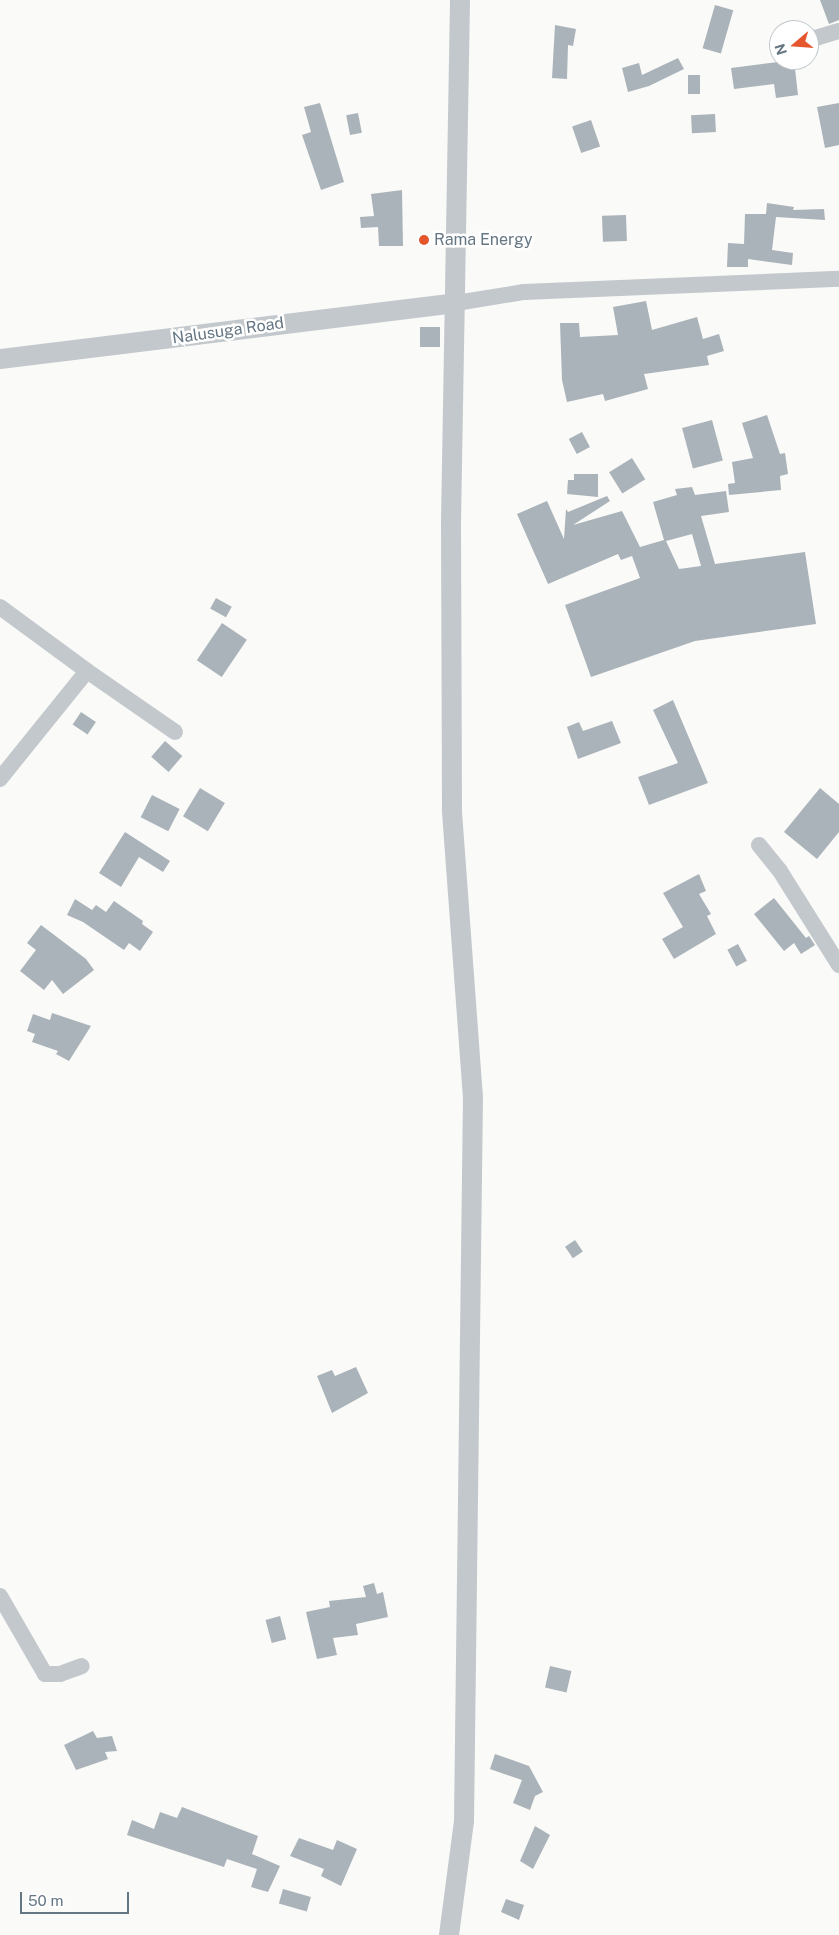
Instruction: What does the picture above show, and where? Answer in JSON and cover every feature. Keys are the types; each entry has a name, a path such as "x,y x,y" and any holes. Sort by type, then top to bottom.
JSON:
{"street":[{"path":"449,1935 464,1821 473,1098 452,810 451,522 460,0"},
{"path":"819,37 839,31"},
{"path":"456,303 524,292 664,288 776,280 839,280"},
{"name":"Nalusuga Road","path":"0,359 456,303"},
{"path":"0,607 87,671 175,732"},
{"path":"0,779 87,671"},
{"path":"759,845 780,871 839,965"},
{"path":"0,1596 45,1674 60,1674 82,1666"}],"building":[{"path":"820,0 839,0 839,20 829,24"},
{"path":"715,5 733,10 721,53 703,48"},
{"path":"555,25 576,29 573,46 568,45 567,79 552,78"},
{"path":"678,58 684,69 649,86 628,92 622,68 639,63 642,75"},
{"path":"769,63 769,70 795,70 798,95 776,98 774,84 734,89 731,68"},
{"path":"688,75 700,75 700,94 688,94"},
{"path":"320,103 344,182 321,190 302,135 311,132 304,107"},
{"path":"839,103 839,145 825,148 817,107"},
{"path":"358,113 362,133 350,135 346,115"},
{"path":"715,114 716,132 692,133 691,115"},
{"path":"591,120 600,146 581,153 572,127"},
{"path":"402,190 403,246 379,246 378,227 361,228 360,217 374,216 371,194"},
{"path":"767,203 794,207 793,210 824,209 825,220 776,217 772,250 793,253 792,265 748,259 748,267 727,267 728,243 744,244 745,214 766,214"},
{"path":"626,215 627,241 603,242 602,216"},
{"path":"646,301 652,330 697,317 703,339 719,334 724,351 707,356 709,365 644,374 648,389 605,401 603,394 567,402 562,380 560,323 579,323 580,337 618,335 613,307"},
{"path":"420,327 440,327 440,347 420,347"},
{"path":"767,415 780,454 785,453 788,474 780,476 781,490 729,495 728,484 735,483 732,462 753,458 742,423"},
{"path":"712,420 723,461 693,469 682,428"},
{"path":"582,432 590,447 577,454 569,439"},
{"path":"632,458 645,479 622,494 609,472"},
{"path":"574,474 598,474 598,497 567,494 568,480 574,480"},
{"path":"692,487 695,495 726,491 729,512 701,516 715,564 805,552 816,624 695,641 591,677 565,605 640,578 632,556 621,560 618,554 548,584 517,514 547,501 564,539 566,509 568,512 607,496 610,501 573,525 622,511 640,547 664,540 653,502 677,495 675,489","holes":["692,534 701,566 679,569 666,541"]},
{"path":"216,598 232,607 226,617 210,608"},
{"path":"222,623 247,640 222,677 197,660"},
{"path":"673,700 708,783 649,805 638,777 678,763 653,710"},
{"path":"81,712 96,722 88,735 73,724"},
{"path":"612,721 621,743 578,759 567,727 579,722 583,731"},
{"path":"165,741 182,756 169,772 151,757"},
{"path":"200,788 225,803 208,831 183,816"},
{"path":"820,788 839,804 839,832 817,859 784,832"},
{"path":"152,795 180,809 168,831 141,817"},
{"path":"125,832 170,861 163,872 139,857 121,887 99,873"},
{"path":"699,874 706,891 699,894 711,914 707,916 716,934 674,959 662,939 683,927 663,893"},
{"path":"774,898 806,938 809,936 815,945 801,954 794,943 784,951 754,914"},
{"path":"75,899 92,910 96,905 106,912 114,901 143,921 142,924 153,932 140,951 129,943 124,950 83,922 67,915"},
{"path":"41,925 86,959 94,970 63,994 52,980 44,990 20,971 36,950 27,943"},
{"path":"738,944 747,961 736,966 727,950"},
{"path":"52,1013 91,1026 69,1061 56,1054 58,1051 32,1042 35,1034 27,1031 33,1014 50,1020"},
{"path":"575,1240 583,1252 573,1258 565,1247"},
{"path":"356,1367 368,1393 332,1413 317,1376 332,1370 335,1376"},
{"path":"374,1583 377,1594 383,1592 388,1617 356,1624 358,1635 333,1638 337,1655 317,1659 306,1612 330,1607 329,1601 366,1597 363,1586"},
{"path":"280,1616 286,1639 272,1643 266,1620"},
{"path":"550,1666 571,1671 566,1692 545,1687"},
{"path":"93,1731 97,1738 112,1736 117,1751 105,1752 108,1759 76,1770 64,1745"},
{"path":"495,1754 529,1766 543,1792 535,1796 530,1810 513,1803 522,1780 490,1769"},
{"path":"182,1807 258,1836 252,1854 280,1866 268,1892 251,1887 257,1869 227,1859 224,1867 127,1835 132,1820 154,1829 160,1812 177,1818"},
{"path":"535,1826 550,1835 533,1869 520,1861"},
{"path":"299,1838 333,1850 337,1840 357,1849 341,1886 321,1876 324,1869 290,1856"},
{"path":"283,1889 311,1897 307,1911 279,1903"},
{"path":"506,1899 524,1905 519,1920 501,1912"}],"place":[{"name":"Rama Energy","path":"424,240"}]}
